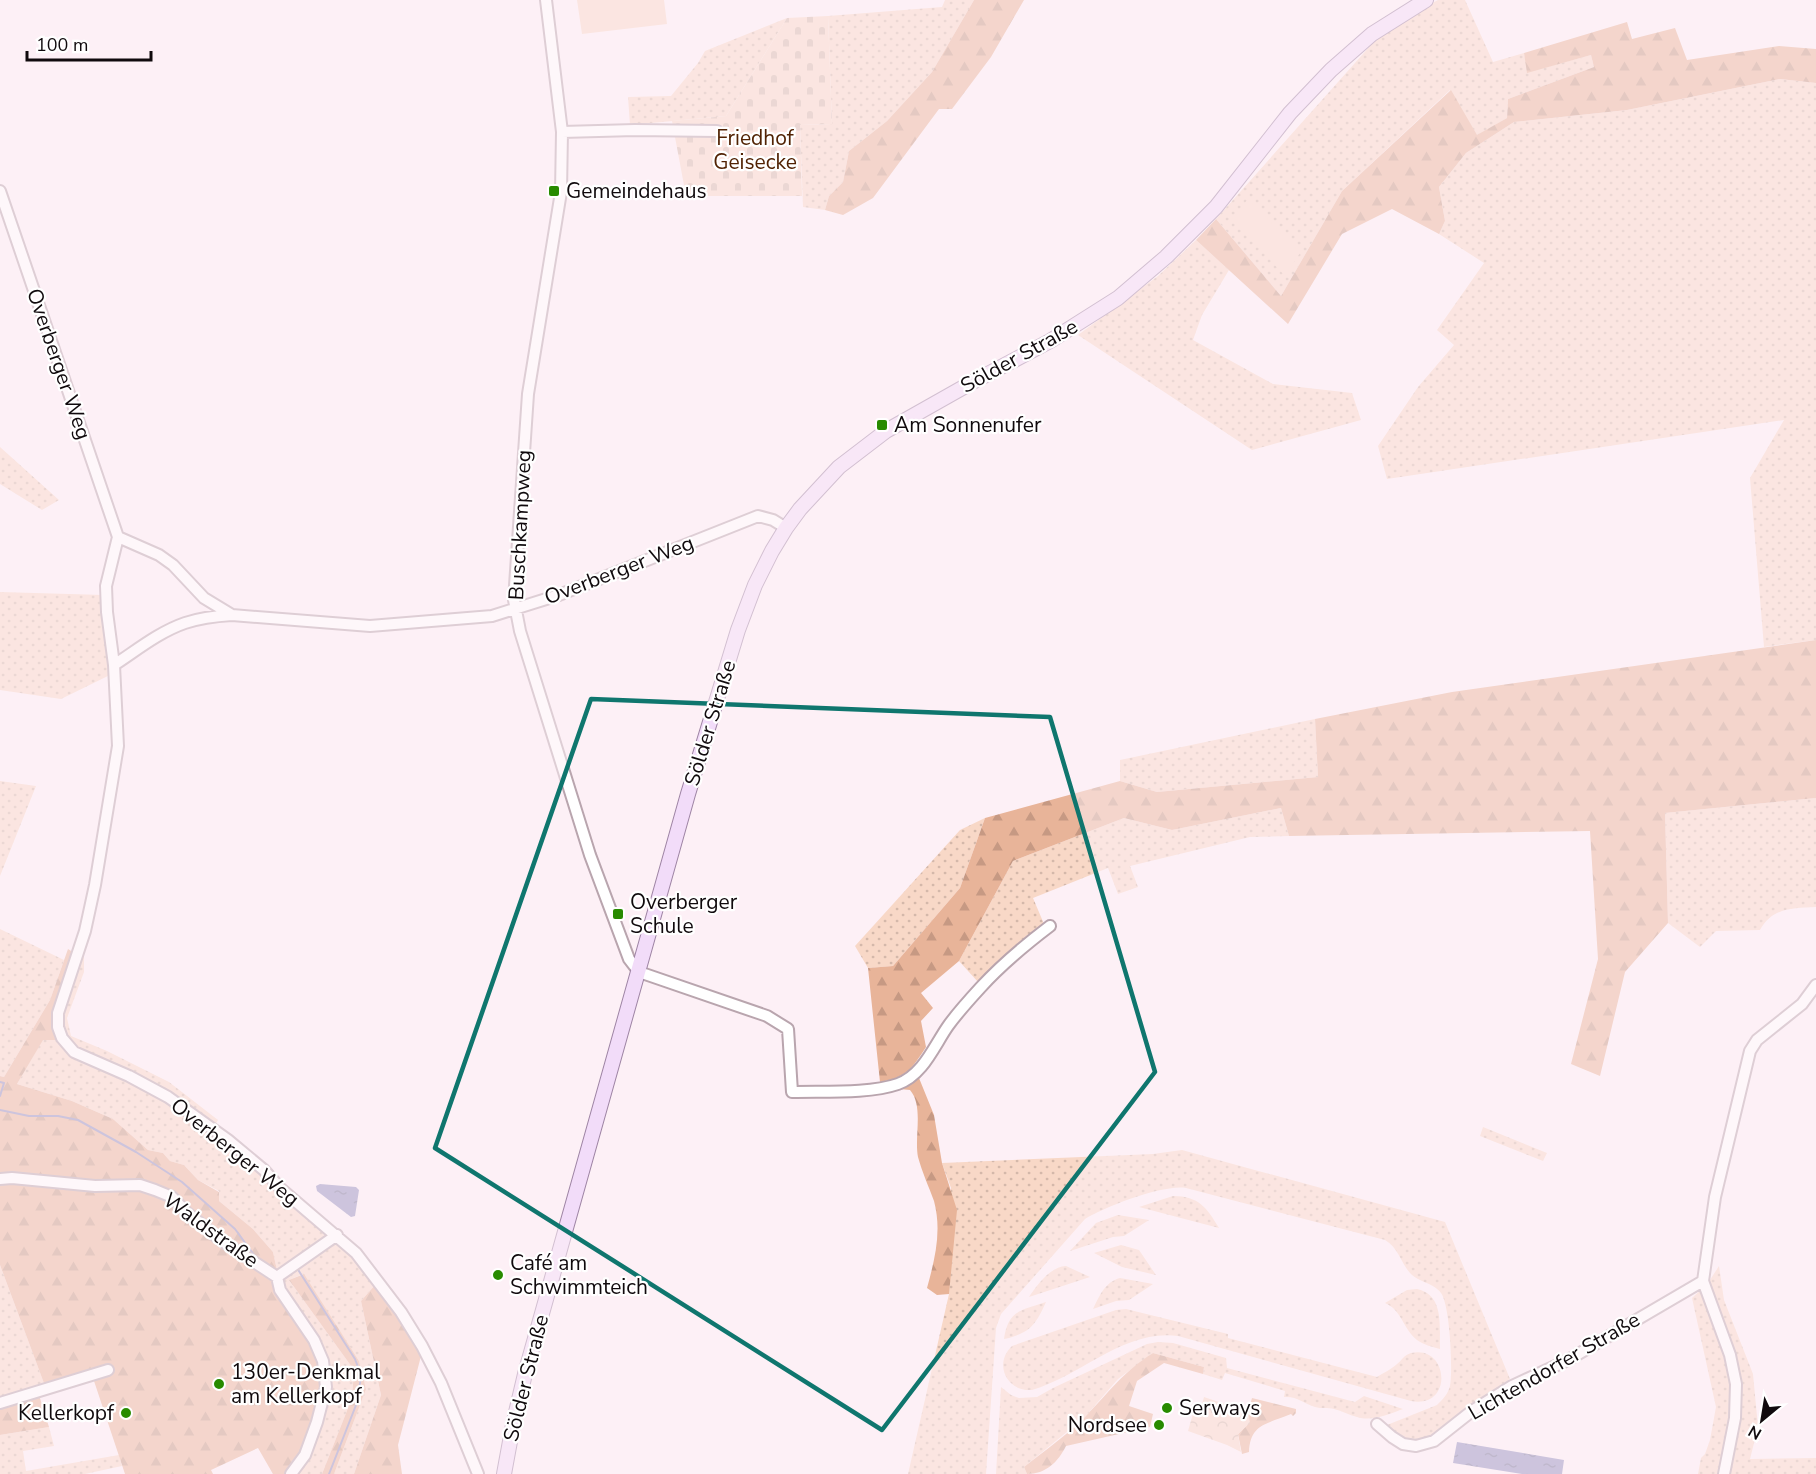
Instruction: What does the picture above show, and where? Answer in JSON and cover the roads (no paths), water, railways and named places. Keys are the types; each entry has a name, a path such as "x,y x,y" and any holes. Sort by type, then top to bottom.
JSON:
{"main road":[{"name":"Sölder Straße","path":"504,1474 527,1366 688,794 738,630 755,585 786,528 800,508 839,467 886,431 971,382 1050,341 1118,298 1166,257 1216,207 1290,113 1331,70 1372,34 1426,0"}],"street":[{"name":"Buschkampweg","path":"546,0 562,132 561,192 528,394 514,600 520,631 590,855 626,952 632,966 639,972"},
{"path":"562,132 717,131"},
{"name":"Overberger Weg","path":"0,191 118,537 106,586 114,664 118,746 95,885 84,932 58,1013 58,1027 62,1038 74,1052 129,1076 168,1097 237,1148 356,1253 380,1282 422,1346 441,1383 478,1474"},
{"name":"Overberger Weg","path":"114,664 159,635 184,623 206,617 232,615 370,626 492,616 559,595 758,516 773,520 786,528"},
{"name":"Overberger Weg","path":"118,537 159,555 204,598 232,615"},
{"path":"639,972 767,1016 788,1029 792,1092 875,1089 899,1084 916,1072 932,1053 948,1026 980,988 1017,951 1050,926"},
{"path":"1724,1474 1735,1418 1736,1384 1730,1355 1703,1281 1715,1197 1750,1051 1757,1040 1802,1004 1816,985"},
{"name":"Waldstraße","path":"0,1179 12,1178 95,1186 140,1185 155,1190 172,1197 222,1242 277,1277"},
{"path":"291,1474 305,1455 326,1387 324,1360 314,1340 280,1290 277,1277 337,1235"},
{"name":"Lichtendorfer Straße","path":"1377,1424 1403,1444 1416,1446 1434,1441 1472,1410 1512,1386 1579,1354 1703,1281"},
{"path":"0,1403 108,1370"}],"water":[{"path":"320,1184 356,1187 359,1190 355,1216 351,1217 317,1191 316,1186"},
{"path":"1457,1442 1564,1460 1562,1474 1522,1474 1453,1463"}],"waterway":[{"path":"0,1082 4,1083 0,1096"},
{"path":"0,1110 29,1116 58,1116 78,1120 136,1152 182,1182 235,1229 257,1259"},
{"path":"297,1268 355,1359 361,1375 358,1400 329,1474"}],"place":[{"name":"Gemeindehaus","path":"554,191"},
{"name":"Am Sonnenufer","path":"882,425"},
{"name":"Overberger Schule","path":"618,914"},
{"name":"Café am Schwimmteich","path":"498,1275"},
{"name":"130er-Denkmal am Kellerkopf","path":"219,1384"},
{"name":"Serways","path":"1167,1408"},
{"name":"Kellerkopf","path":"126,1413"},
{"name":"Nordsee","path":"1159,1425"}],"park label":[{"name":"Friedhof Geisecke","path":"755,150"}]}
